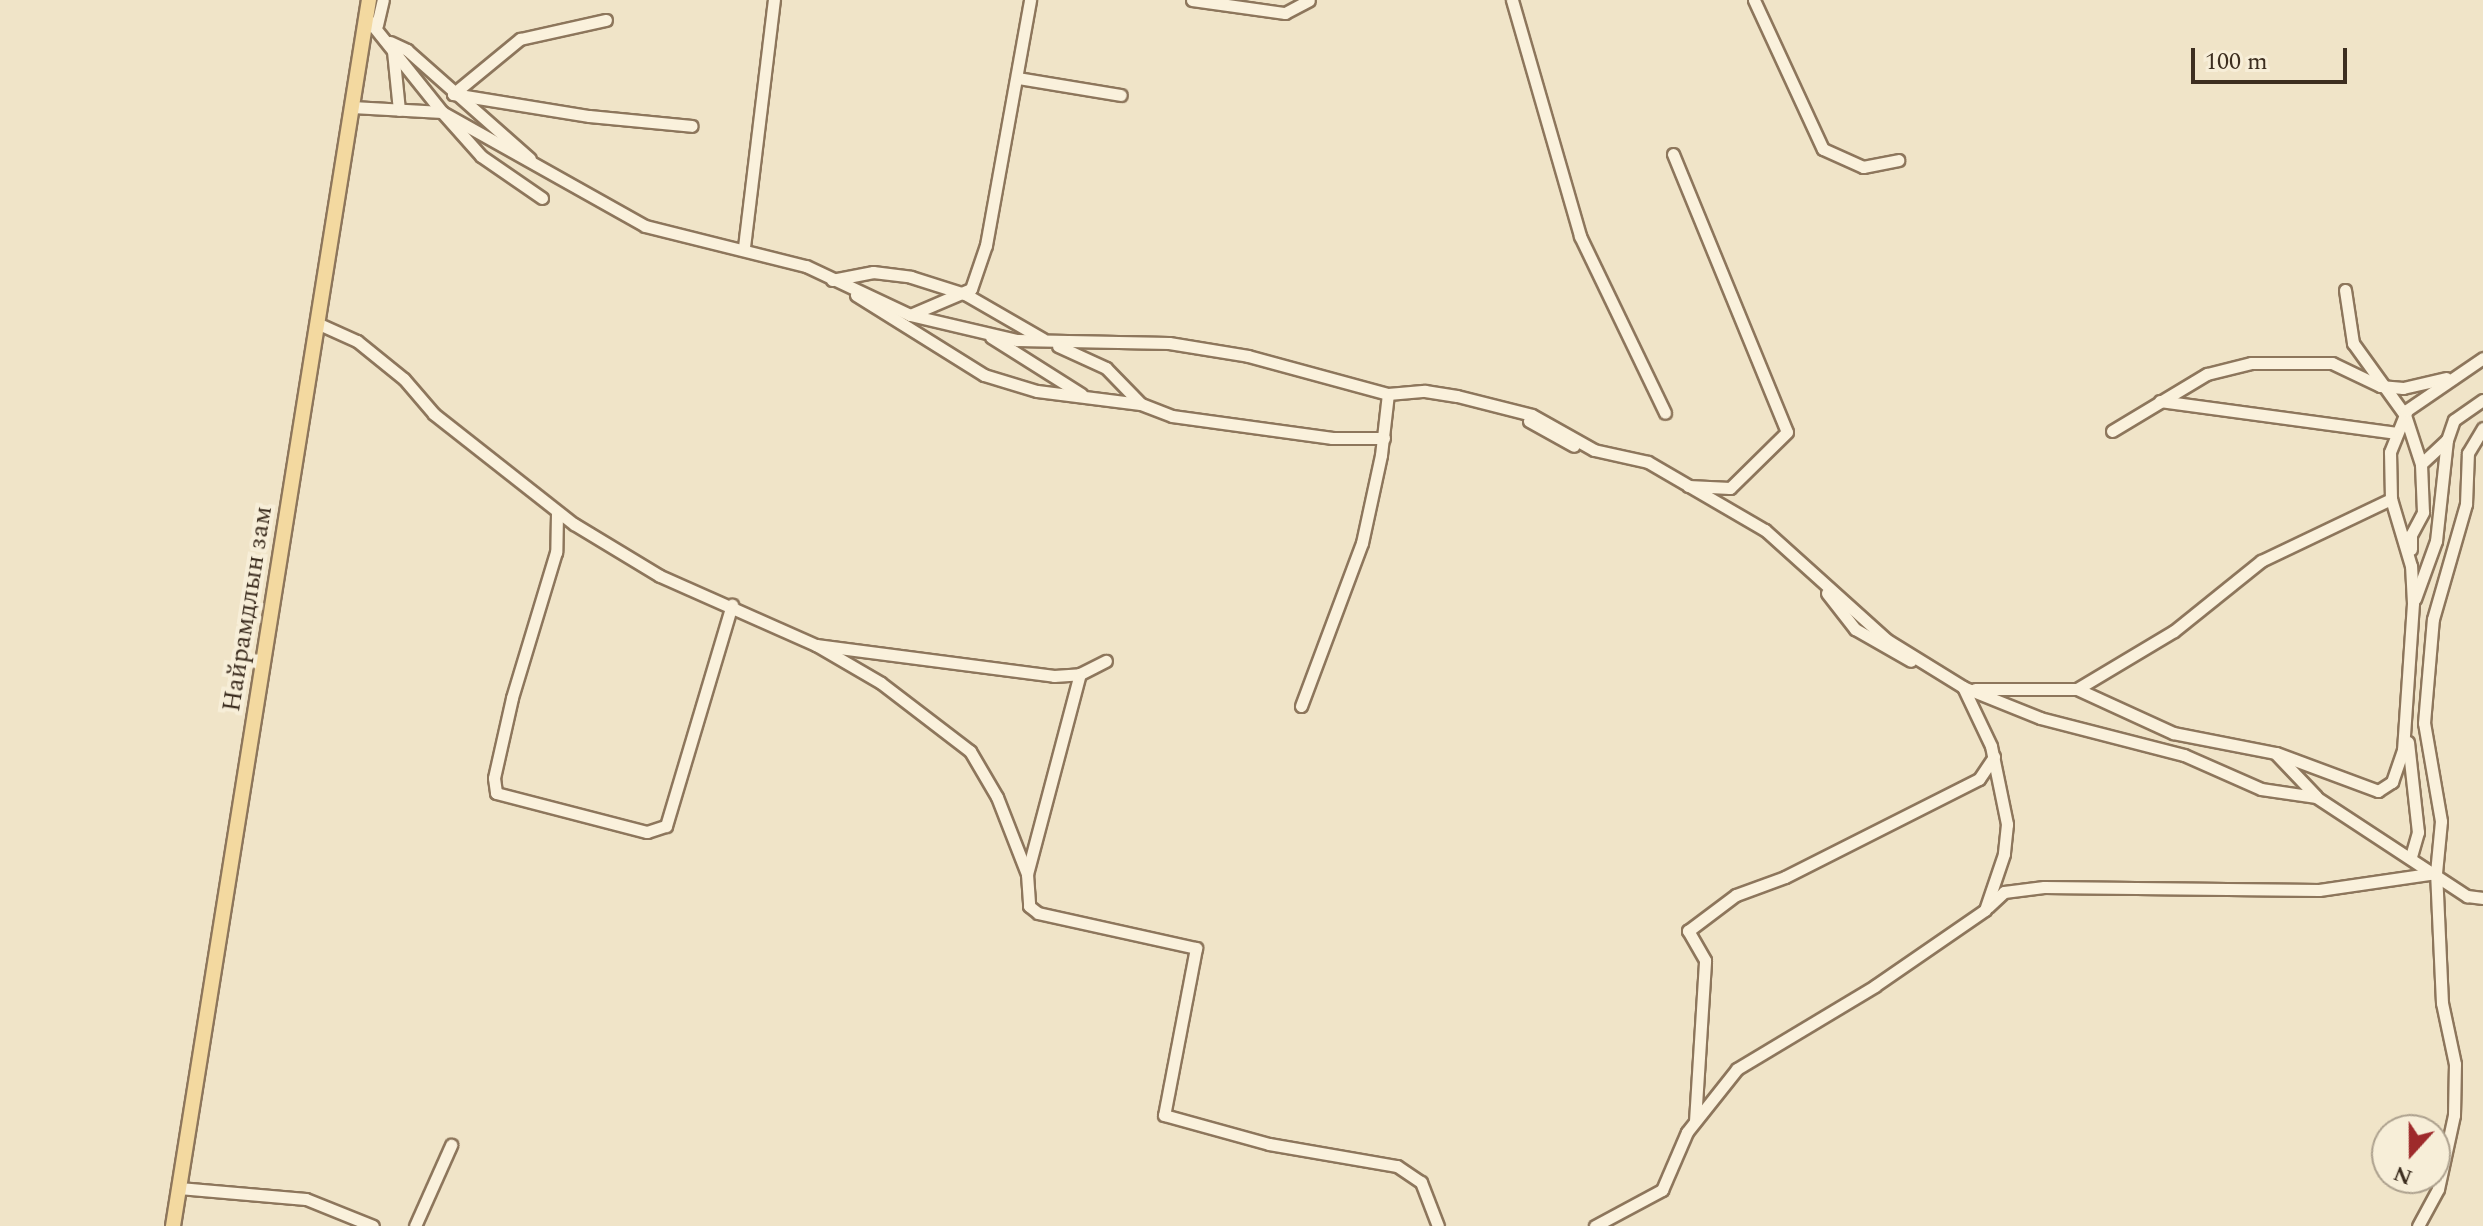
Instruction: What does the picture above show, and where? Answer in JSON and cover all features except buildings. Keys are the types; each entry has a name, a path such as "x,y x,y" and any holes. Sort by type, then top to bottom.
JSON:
{"main road":[{"name":"Найрамдлын зам","path":"173,1226 352,107 371,21 369,0"}],"street":[{"path":"383,0 371,21 442,112 481,156 542,198"},
{"path":"744,247 774,0"},
{"path":"910,315 965,294 986,245 1030,0"},
{"path":"1192,0 1285,13 1309,0"},
{"path":"1512,0 1580,236 1665,413"},
{"path":"1754,0 1823,149 1863,167 1898,160"},
{"path":"453,94 520,39 606,20"},
{"path":"391,44 407,50 536,165"},
{"path":"391,44 399,110"},
{"path":"1018,78 1121,95"},
{"path":"453,94 692,126"},
{"path":"352,107 442,112 645,226 744,247 831,280 910,315 1048,343 1169,343 1248,356 1388,394 1425,391 1505,407 1549,423 1603,453 1648,462 1744,515 1821,578 1887,640 1967,688 2040,718 2184,755 2261,789 2316,797"},
{"path":"1673,154 1787,432 1783,441 1730,488 1688,486"},
{"path":"831,280 873,272 965,294 1048,343 1106,368 1141,404"},
{"path":"850,288 863,303 984,375 1037,391 1141,404 1172,416 1217,423 1332,438 1384,438"},
{"path":"1967,688 2077,689 2173,733 2276,753 2378,791 2392,782 2403,750 2413,603 2411,535 2423,512 2421,464 2405,415 2380,386 2353,343 2345,290"},
{"path":"319,324 357,341 404,379 434,414 557,513 660,576 732,605 816,645 881,683 970,751 997,797 1027,874 1029,906 1038,913 1196,948 1164,1115 1269,1144 1397,1166 1421,1182 1438,1226"},
{"path":"982,332 1085,397"},
{"path":"2411,566 2391,499 2390,452 2405,415 2451,377 2483,358"},
{"path":"2112,431 2207,374 2251,363 2332,363 2380,386 2403,388 2451,377"},
{"path":"1301,706 1362,543 1384,438 1388,394"},
{"path":"2413,603 2436,541 2447,440 2454,420 2483,400"},
{"path":"2160,401 2397,433"},
{"path":"2418,1226 2438,1189 2454,1115 2455,1064 2444,1030 2436,873 2441,821 2424,723 2433,619 2466,504 2468,453 2483,428"},
{"path":"2421,464 2447,440"},
{"path":"2077,689 2174,631 2261,561 2391,499"},
{"path":"557,513 556,552 512,698 494,778 496,793 647,832 666,826 732,605"},
{"path":"816,645 1054,676 1080,674 1106,661"},
{"path":"1027,874 1080,674"},
{"path":"1967,688 1994,757 2007,824 2004,854 1985,910"},
{"path":"2405,720 2418,832 2411,856"},
{"path":"2276,753 2316,797 2411,856 2467,896 2483,898"},
{"path":"1695,1122 1705,960 1688,931 1736,895 1785,877 1979,779 1994,757"},
{"path":"1595,1226 1662,1190 1695,1122 1737,1069 1875,986 1985,910 2004,892 2044,887 2319,890 2436,873"},
{"path":"415,1226 451,1145"},
{"path":"179,1188 306,1199 373,1226"}]}
